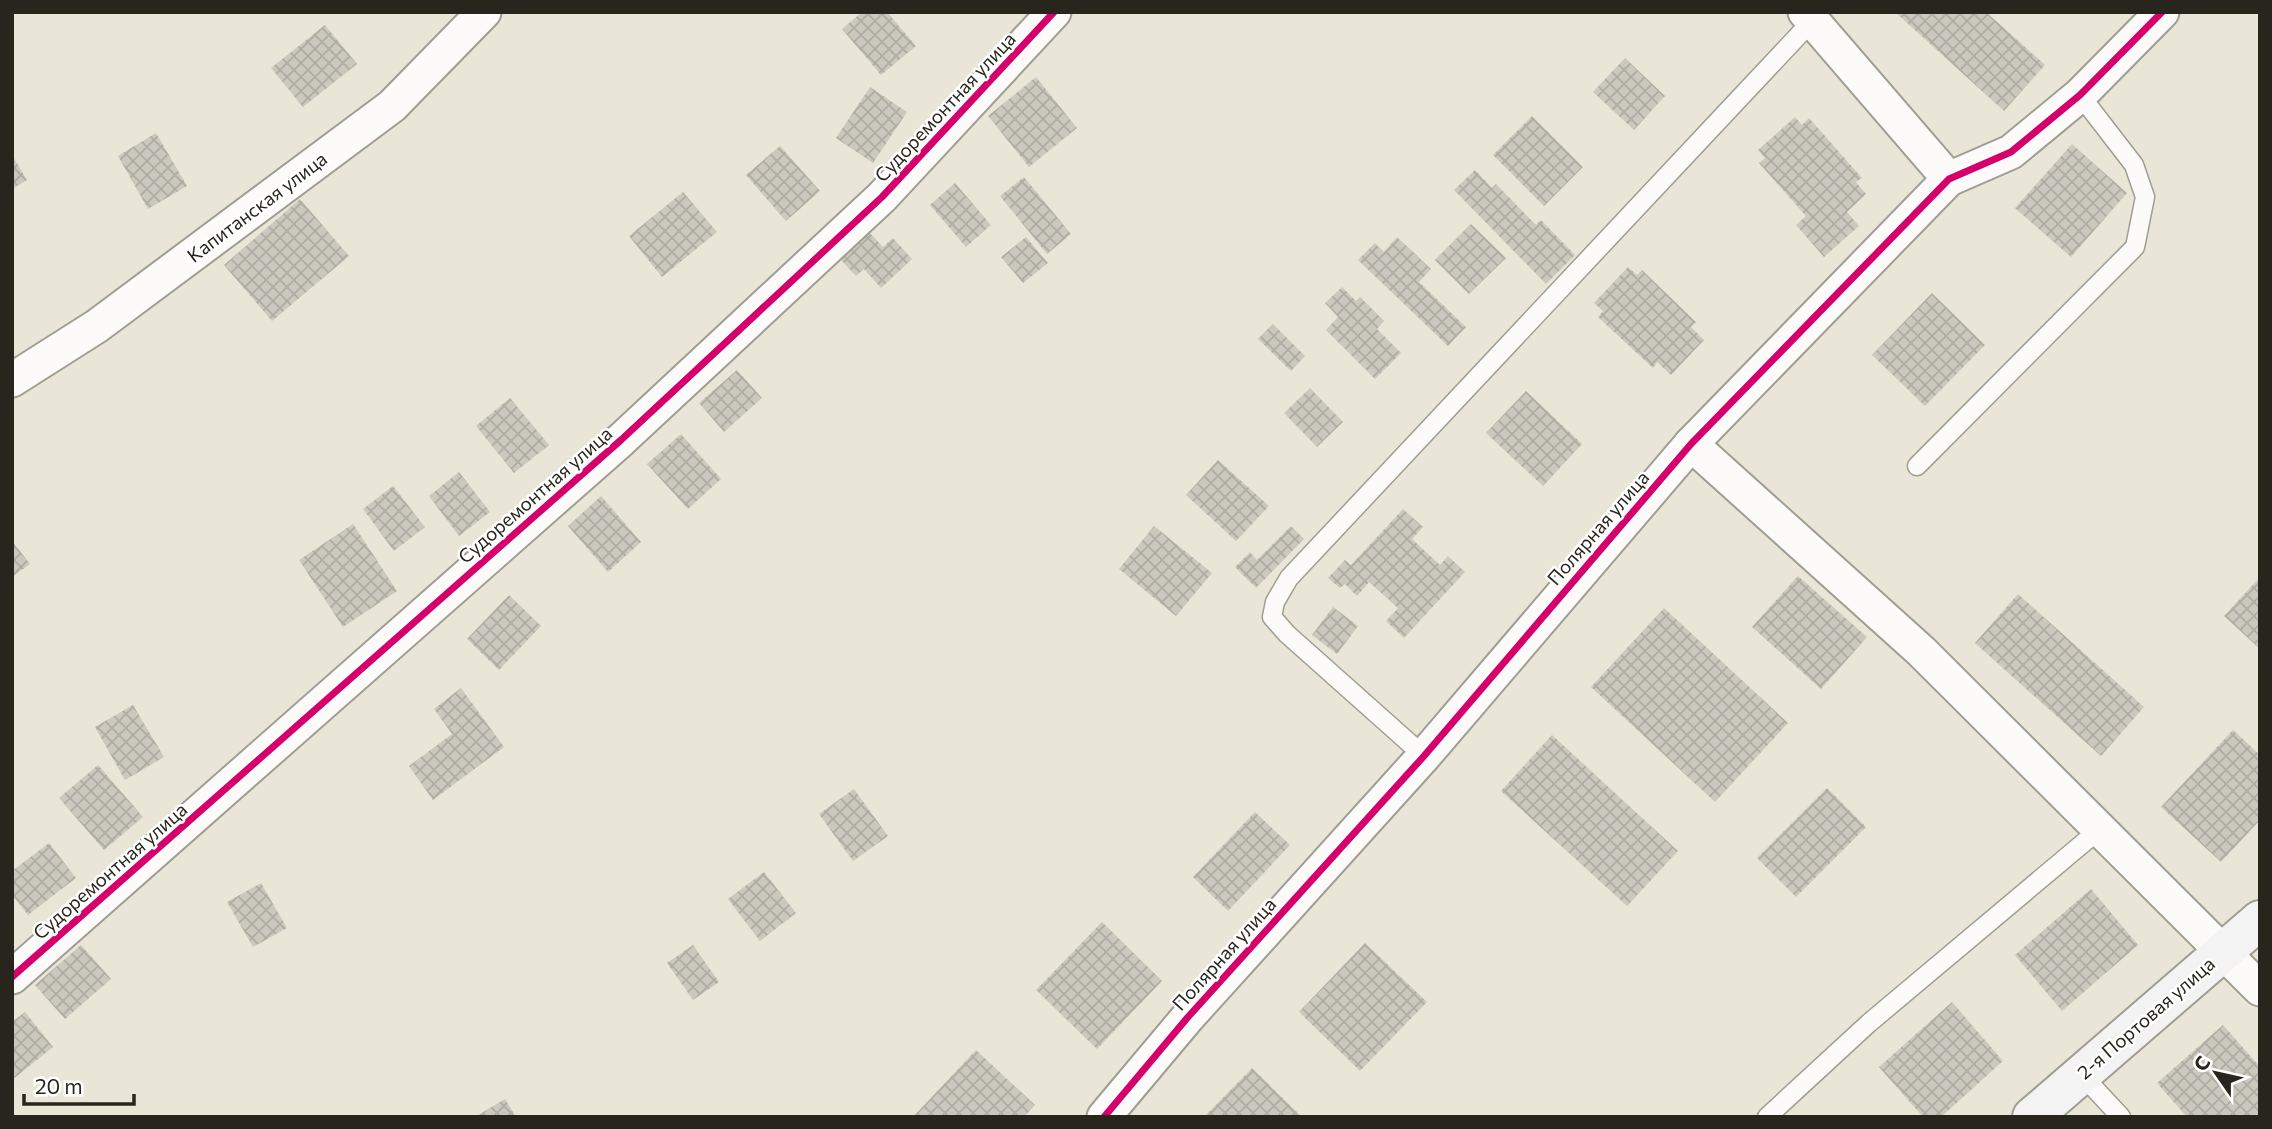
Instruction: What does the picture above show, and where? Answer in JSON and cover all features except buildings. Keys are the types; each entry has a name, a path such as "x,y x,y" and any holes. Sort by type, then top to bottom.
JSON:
{"street":[{"name":"Капитанская улица","path":"12,380 97,326 392,106 484,12"},
{"name":"Судоремонтная улица","path":"12,977 631,431 882,197 1054,12"},
{"name":"Полярная улица","path":"1104,1117 1188,1017 1424,756 1691,444 1949,179 2011,152 2080,95 2162,12"},
{"path":"1809,16 1949,179"},
{"path":"1691,444 1921,650 2260,989"},
{"name":"2-я Портовая улица","path":"2032,1117 2260,920"}],"lane":[{"path":"1424,756 1287,634 1272,617 1275,602 1289,578 1809,16"},
{"path":"1917,466 2135,247 2146,197 2134,165 2080,95"},
{"path":"1767,1117 1869,1023 2100,829"},
{"path":"2081,1074 2121,1117"}],"cycle path":[{"path":"12,977 621,440 882,197 1054,12"},
{"path":"1104,1117 1188,1017 1424,756 1691,444 1949,179 2011,152 2080,95 2162,12"}]}
